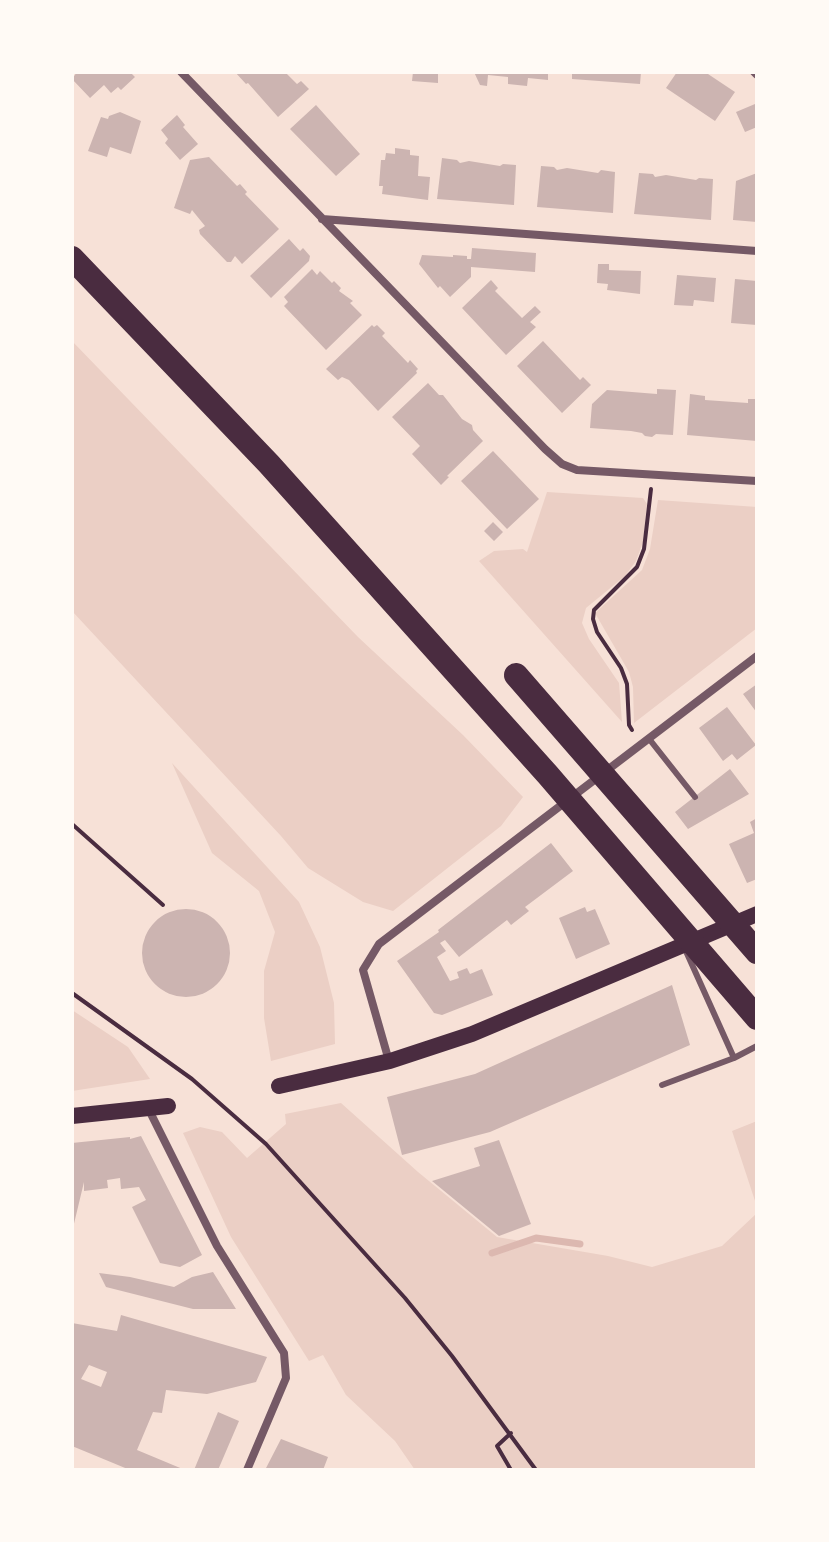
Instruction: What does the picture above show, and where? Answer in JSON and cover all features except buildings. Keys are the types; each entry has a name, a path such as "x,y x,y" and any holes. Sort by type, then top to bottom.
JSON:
{"highway":[{"path":"72,258 269,464 548,775 757,1018"},
{"path":"516,675 757,952"}],"main road":[{"path":"279,1086 390,1061 485,1029 757,914"},
{"path":"72,1116 168,1106"}],"street":[{"path":"181,72 562,464 577,470 757,481"},
{"path":"322,219 757,251"},
{"path":"390,1061 363,970 379,944 757,656"},
{"path":"148,1108 217,1246 284,1353 286,1378 247,1470"}],"lane":[{"path":"650,740 695,797"},
{"path":"683,946 734,1058"},
{"path":"662,1085 757,1046"}],"path":[{"path":"629,725 627,684 621,668 597,632 593,619 594,610 637,567 644,549 653,475"},
{"path":"72,824 163,905"},
{"path":"72,993 192,1079 266,1144 405,1298 511,1433 536,1470"},
{"path":"511,1433 497,1446 511,1470"}],"shaded area":[{"path":"72,341 358,637 463,735 523,797 501,826 393,911 363,902 308,868 72,611"},
{"path":"547,492 643,498 647,504 643,542 636,561 625,576 586,608 582,623 589,639 619,683 622,722 479,561 494,551 523,549 527,552"},
{"path":"658,500 757,507 757,628 634,723 633,687 629,672 595,613 642,570 650,549"},
{"path":"172,763 299,902 320,947 334,1003 335,1044 271,1061 264,1018 264,971 275,932 259,891 212,853"},
{"path":"72,1010 128,1047 150,1079 72,1091"},
{"path":"341,1103 497,1237 608,1256 652,1267 722,1246 757,1213 757,1470 415,1470 395,1441 346,1395 323,1355 309,1361 231,1237 183,1133 200,1127 222,1132 247,1158 286,1124 285,1114"},
{"path":"757,1121 757,1207 732,1131"}],"waterway":[{"path":"492,1253 536,1238 580,1244"}]}
